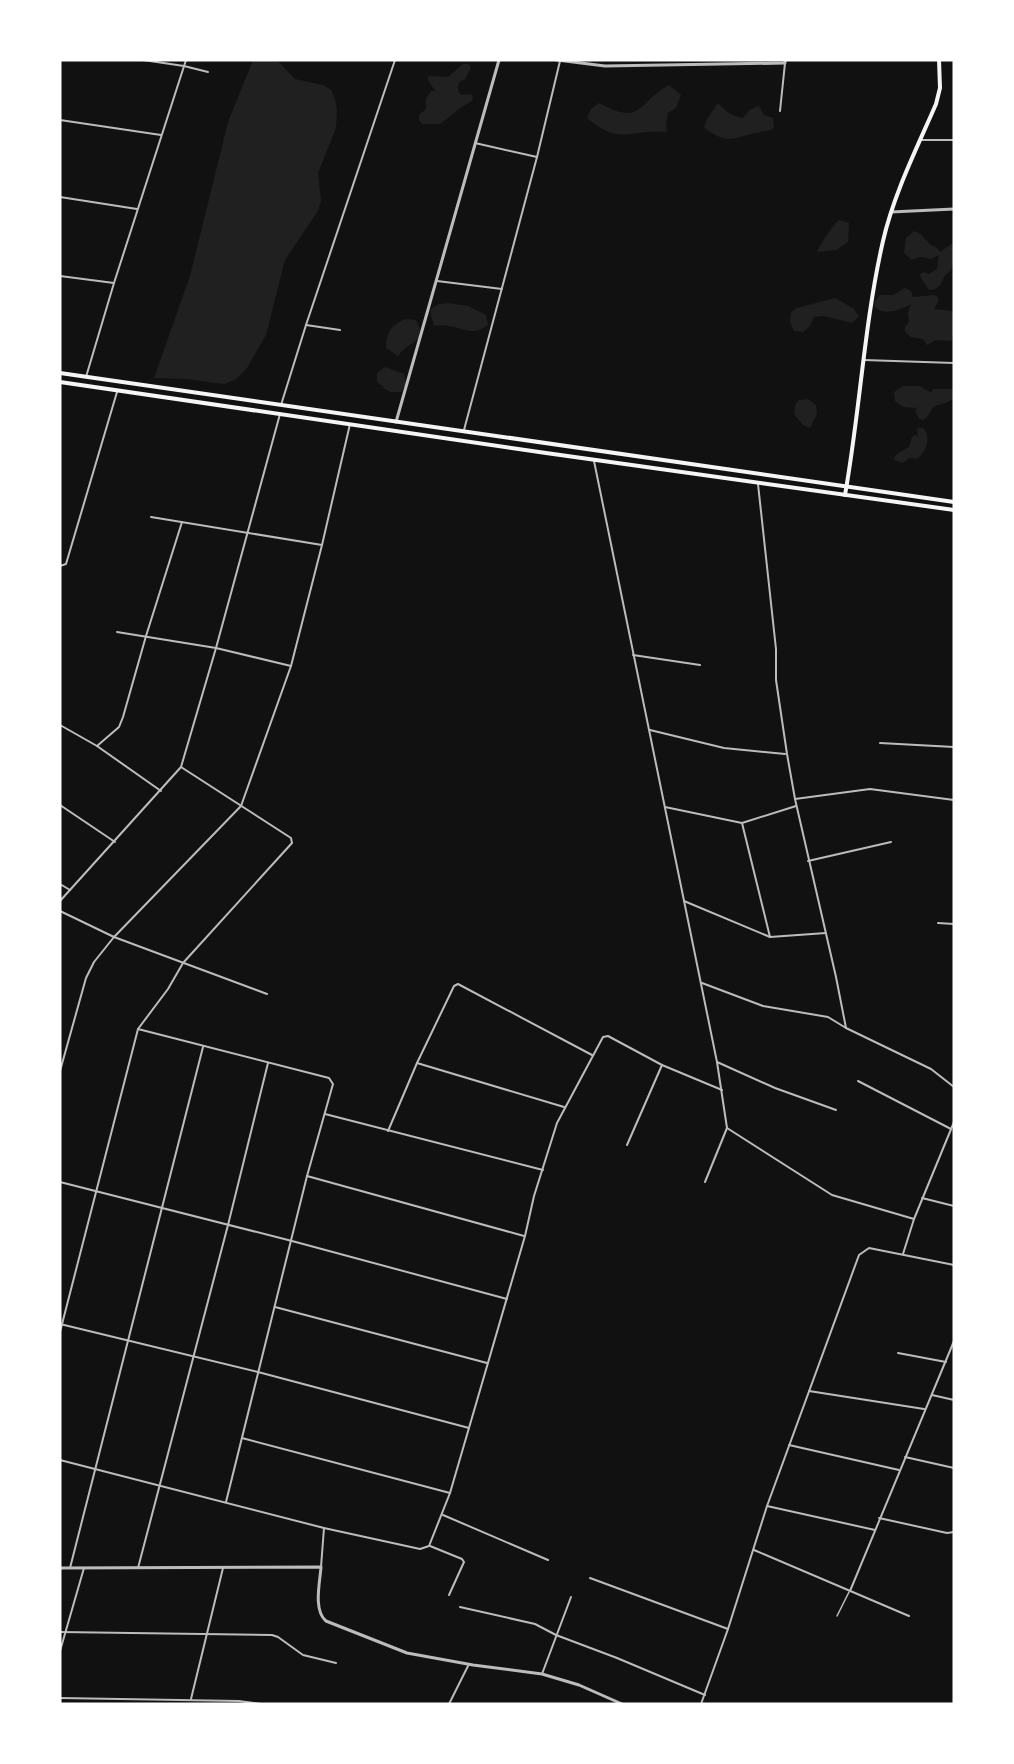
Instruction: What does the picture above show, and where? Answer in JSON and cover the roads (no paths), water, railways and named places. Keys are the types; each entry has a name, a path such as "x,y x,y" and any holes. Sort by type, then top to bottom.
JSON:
{"main road":[{"path":"845,495 875,282 891,212 940,88 939,60"},
{"path":"60,373 954,502"},
{"path":"60,382 954,510"}],"street":[{"path":"143,60 208,72"},
{"path":"86,377 137,209 186,60"},
{"path":"281,405 396,60"},
{"path":"396,422 499,60"},
{"path":"463,431 537,157 558,60 598,66 785,62 780,111"},
{"path":"60,120 161,135"},
{"path":"921,140 954,140"},
{"path":"475,143 537,157"},
{"path":"60,197 137,209"},
{"path":"891,212 954,208"},
{"path":"60,276 114,283"},
{"path":"437,280 501,289"},
{"path":"306,325 340,330"},
{"path":"864,360 954,363"},
{"path":"60,566 66,564 117,390"},
{"path":"60,901 181,767 280,414"},
{"path":"60,1071 86,978 94,962 114,937 241,806 291,666 350,424"},
{"path":"593,460 722,1090 727,1128 705,1182"},
{"path":"758,483 776,649 776,680 787,754 796,806 846,1028"},
{"path":"151,517 322,545"},
{"path":"97,746 119,727 123,717 182,522"},
{"path":"117,632 216,648 291,666"},
{"path":"633,655 700,665"},
{"path":"60,725 97,746 161,791"},
{"path":"650,730 724,748 787,754"},
{"path":"880,743 954,747"},
{"path":"60,1332 138,1029 168,989 183,963 292,843 291,838 181,767"},
{"path":"795,799 870,789 954,800"},
{"path":"60,805 114,842"},
{"path":"665,807 742,823 796,806"},
{"path":"742,823 770,937"},
{"path":"808,861 891,842"},
{"path":"60,884 70,890"},
{"path":"684,901 770,937 826,933"},
{"path":"60,911 114,937 267,994"},
{"path":"938,923 954,924"},
{"path":"700,982 763,1006 828,1017 931,1069 954,1087"},
{"path":"388,1131 417,1063 454,986 458,984 592,1055"},
{"path":"138,1029 329,1078 333,1084 307,1176 225,1502"},
{"path":"429,1546 450,1493 525,1236 534,1196 557,1123 592,1055 605,1035 662,1065 722,1090"},
{"path":"70,1568 203,1046"},
{"path":"717,1062 775,1088 836,1110"},
{"path":"138,1568 268,1063"},
{"path":"417,1063 565,1107"},
{"path":"627,1145 662,1065"},
{"path":"858,1081 951,1129"},
{"path":"325,1114 543,1170"},
{"path":"902,1254 922,1198 954,1122"},
{"path":"727,1128 832,1195 914,1219"},
{"path":"307,1176 525,1236"},
{"path":"60,1182 507,1299"},
{"path":"922,1198 954,1206"},
{"path":"701,1704 728,1629 767,1506 855,1262 863,1251 869,1248 954,1265"},
{"path":"275,1307 488,1363"},
{"path":"61,1324 258,1372 469,1428"},
{"path":"850,1591 954,1341"},
{"path":"898,1353 946,1362"},
{"path":"809,1390 925,1409"},
{"path":"932,1395 954,1400"},
{"path":"242,1438 450,1493"},
{"path":"789,1445 899,1470"},
{"path":"905,1457 954,1468"},
{"path":"60,1460 324,1528 420,1549 429,1546 462,1559 464,1562 449,1595"},
{"path":"767,1506 875,1530"},
{"path":"443,1515 548,1560"},
{"path":"879,1518 947,1533 954,1532"},
{"path":"324,1528 319,1610 321,1617 326,1621 407,1653 542,1674 579,1685 622,1704"},
{"path":"754,1550 909,1616"},
{"path":"60,1568 321,1567"},
{"path":"60,1651 84,1568"},
{"path":"190,1700 224,1568"},
{"path":"590,1578 728,1629"},
{"path":"542,1674 571,1597"},
{"path":"460,1607 535,1624 556,1635 705,1695"},
{"path":"60,1632 272,1635 303,1655 336,1663"},
{"path":"449,1704 469,1664"},
{"path":"60,1698 190,1700 261,1704"},
{"path":"154,1704 156,1699"}],"lane":[{"path":"837,1616 850,1591"}]}
